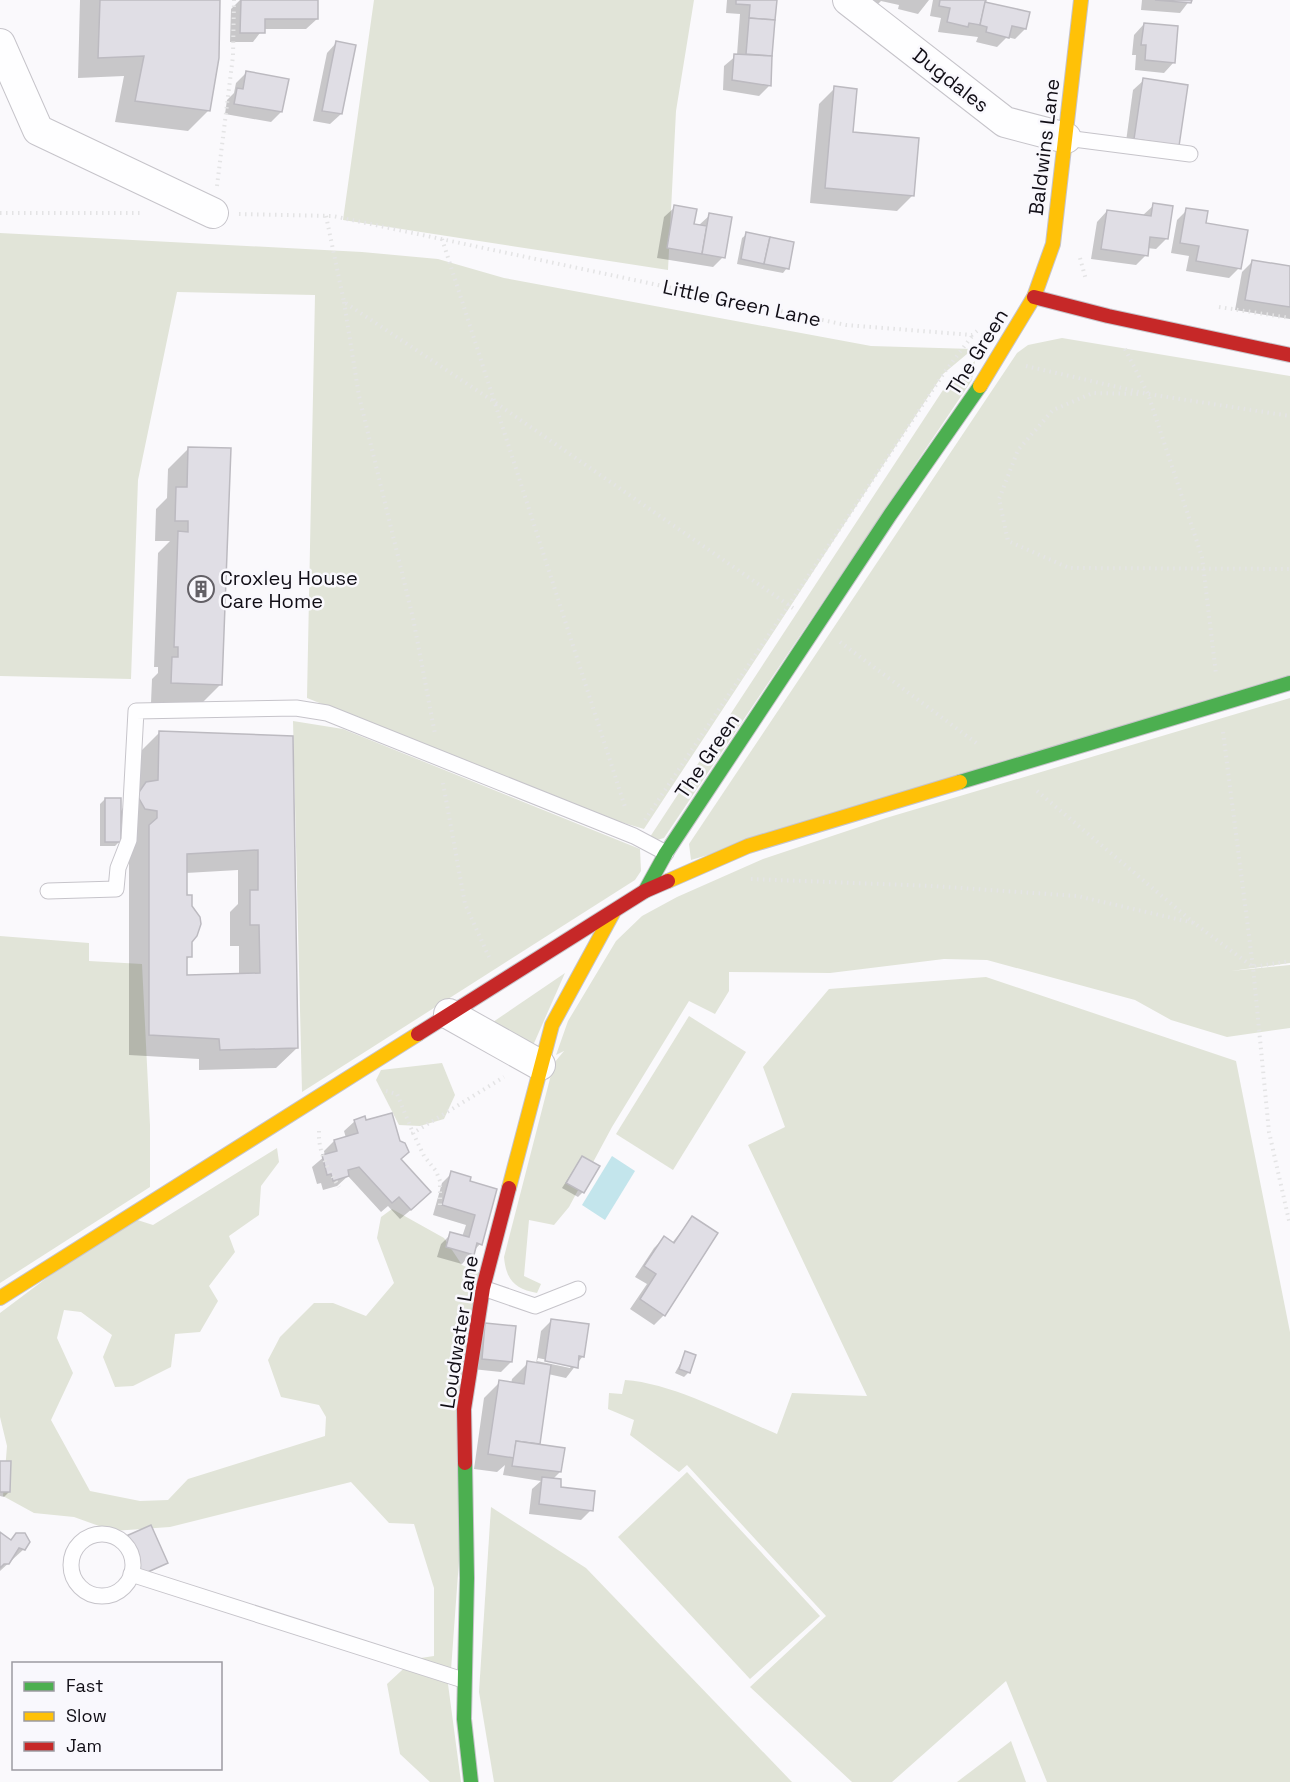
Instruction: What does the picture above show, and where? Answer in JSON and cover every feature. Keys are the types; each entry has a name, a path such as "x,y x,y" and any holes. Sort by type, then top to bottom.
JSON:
{"street":[{"name":"Dugdales","path":"848,0 1005,122 1066,138"},
{"name":"Baldwins Lane","path":"1034,297 1053,244 1081,0"},
{"path":"0,44 38,130 213,213"},
{"path":"1034,297 1108,316 1290,355"},
{"name":"The Green","path":"645,891 666,853 1001,352 1034,297"},
{"path":"0,1298 645,891 748,846 1290,683"},
{"name":"Loudwater Lane","path":"471,1782 464,1719 463,1680 466,1578 464,1409 483,1288 539,1065 552,1025 614,912"},
{"path":"449,1014 539,1065"}],"lane":[{"path":"1066,138 1190,154"},
{"path":"48,891 116,889 117,868 129,840 136,711 296,708 327,712 634,836 666,853"},
{"path":"483,1288 535,1306 578,1289"},
{"path":"107,1535 117,1538 130,1553 131,1574 127,1582 111,1594 91,1594 75,1581 72,1572 74,1551 88,1537 107,1535"},
{"path":"131,1574 463,1680"}],"path":[{"path":"213,213 233,56 234,0"},
{"path":"326,216 344,302 359,396 414,618 465,904 500,982"},
{"name":"Little Green Lane","path":"493,401 442,239 846,325 972,335"},
{"path":"1079,252 1088,286"},
{"path":"344,302 493,401 817,626 1009,767 1194,923 1253,967 1290,961"},
{"path":"1211,306 1290,318"},
{"path":"1108,316 1148,394 1203,568 1253,967 1269,1132 1290,1224"},
{"path":"634,836 972,335 981,329"},
{"path":"972,335 1023,365 1148,394 1290,416"},
{"path":"1148,394 1093,393 1053,410 1018,450 999,499 1008,541 1069,567 1290,568"},
{"path":"493,401 634,836"},
{"path":"740,880 763,878 831,881 1077,896 1194,923"},
{"path":"414,1132 504,1077 539,1065"},
{"path":"380,1091 397,1094 424,1156 440,1180 440,1205"},
{"path":"320,1124 319,1141 324,1161 339,1187"}],"shaded area":[{"path":"374,0 694,0 676,111 668,270 343,220"},
{"path":"0,233 362,252 438,259 504,278 871,346 973,349 943,374 644,829 607,818 307,698 315,295 177,292 138,480 131,679 0,676"},
{"path":"1062,338 1290,376 1290,683 691,860 689,844 1017,353 1028,345"},
{"path":"975,361 972,380 664,838 646,843 943,390"},
{"path":"1290,698 1290,963 1231,971 1290,965 1290,1028 1227,1037 1171,1020 1135,1000 987,960 944,959 830,973 729,972 729,991 715,1014 689,1001 612,1127 569,1207 554,1225 529,1220 524,1276 541,1284 537,1293 523,1289 513,1282 507,1272 504,1257 554,1063 564,1051 556,1055 568,1021 616,941 642,916 677,897 763,859 886,818"},
{"path":"293,721 343,729 640,849 641,871 635,880 302,1092"},
{"path":"0,936 89,943 89,961 142,964 150,1125 150,1187 0,1283"},
{"path":"565,973 531,1050 493,1022"},
{"path":"986,977 1236,1061 1290,1332 1290,1782 1047,1782 1006,1681 892,1782 852,1782 750,1687 826,1616 687,1465 679,1472 630,1435 634,1420 608,1409 609,1393 622,1394 625,1380 643,1382 702,1401 777,1434 792,1393 867,1396 748,1145 785,1127 763,1067 829,989"},
{"path":"689,1016 746,1052 673,1170 616,1134"},
{"path":"442,1063 455,1095 444,1119 420,1126 399,1125 376,1080 381,1070"},
{"path":"277,1148 279,1162 261,1186 259,1215 229,1236 235,1252 209,1286 218,1301 200,1332 175,1334 171,1367 133,1386 115,1387 103,1357 112,1335 81,1312 64,1310 57,1338 73,1373 51,1420 90,1491 140,1501 168,1500 188,1479 325,1436 326,1417 319,1405 281,1397 268,1360 280,1337 314,1303 333,1303 366,1316 394,1283 377,1238 381,1217 392,1209 444,1238 462,1265 480,1273 451,1670 446,1669 461,1782 430,1782 400,1754 387,1684 414,1659 434,1656 434,1588 414,1524 389,1523 351,1482 170,1527 113,1531 74,1517 34,1513 3,1496 7,1446 0,1417 0,1313 128,1217 153,1225"},
{"path":"687,1472 820,1616 750,1679 618,1537"},
{"path":"491,1507 586,1568 792,1782 494,1782 479,1692"},
{"path":"1011,1741 1026,1782 957,1782"}],"water":[{"path":"612,1156 635,1171 605,1220 582,1205"}],"building":[{"path":"100,0 220,0 219,58 210,111 135,101 144,56 98,58"},
{"path":"241,0 318,0 318,19 265,19 265,33 240,33"},
{"path":"736,0 777,0 775,20 749,18 750,5 736,4"},
{"path":"940,0 986,0 980,25 969,23 968,27 947,22 950,8 939,6"},
{"path":"1155,0 1192,0 1191,3"},
{"path":"985,2 1030,12 1026,29 1012,26 1009,38 986,32 987,27 980,25"},
{"path":"749,18 775,20 772,56 746,54"},
{"path":"1144,23 1178,26 1175,63 1145,60 1146,45 1141,45"},
{"path":"336,41 356,45 342,114 322,111"},
{"path":"734,54 772,56 771,86 732,80"},
{"path":"246,71 289,79 282,112 234,104 237,88 243,89"},
{"path":"1143,78 1188,85 1179,146 1134,139"},
{"path":"834,86 857,89 853,132 919,138 914,196 825,188"},
{"path":"1153,203 1173,206 1168,239 1150,237 1148,256 1101,249 1107,210 1151,216"},
{"path":"674,205 697,209 694,224 707,226 702,254 667,248"},
{"path":"1186,208 1208,211 1206,223 1248,230 1241,269 1196,261 1199,246 1180,243"},
{"path":"709,213 732,217 725,258 702,254"},
{"path":"746,232 770,237 764,264 741,259"},
{"path":"770,237 794,242 789,269 764,264"},
{"path":"1252,260 1290,266 1290,307 1245,300"},
{"name":"Croxley House Care Home","path":"188,447 231,448 222,685 171,683 172,657 178,657 178,647 174,647 178,531 188,532 188,521 175,521 176,487 187,487"},
{"path":"159,731 293,736 298,1048 220,1050 219,1039 149,1035 149,825 157,818 157,811 145,809 137,795 146,782 158,780","holes":["258,850 258,890 250,890 250,925 259,925 260,973 187,975 187,957 192,957 192,942 201,924 200,917 192,906 192,895 187,895 187,854"]},
{"path":"105,798 121,798 121,842 105,842"},
{"path":"392,1113 400,1141 405,1143 409,1152 401,1159 431,1192 411,1210 399,1197 392,1203 359,1167 348,1170 349,1176 333,1181 331,1174 327,1175 322,1155 337,1151 334,1140 358,1133 354,1120 365,1116 366,1120"},
{"path":"582,1156 600,1166 584,1193 566,1183"},
{"path":"451,1171 471,1177 470,1181 497,1189 482,1245 477,1243 474,1255 446,1247 450,1232 469,1237 475,1215 442,1205"},
{"path":"692,1216 718,1233 665,1316 640,1299 656,1274 644,1266 664,1236 674,1243"},
{"path":"551,1319 589,1324 584,1357 579,1356 578,1368 545,1361"},
{"path":"485,1323 516,1326 512,1362 482,1359"},
{"path":"685,1351 696,1355 690,1373 679,1369"},
{"path":"527,1361 551,1365 540,1444 516,1441 514,1458 488,1454 499,1380 524,1384"},
{"path":"516,1441 565,1448 561,1472 512,1466"},
{"path":"0,1461 11,1461 10,1492 0,1492"},
{"path":"542,1477 561,1479 561,1487 595,1491 593,1511 539,1504"},
{"path":"151,1525 168,1563 141,1575 124,1537"},
{"path":"0,1532 11,1540 16,1533 25,1533 30,1542 25,1550 19,1548 9,1564 4,1564 0,1568"}],"traffic: fast":[{"path":"645,891 666,853 890,515 980,386"},
{"path":"960,782 1290,683"},
{"path":"465,1463 467,1578 464,1719 471,1782"}],"traffic: slow":[{"path":"980,386 1034,297 1053,244 1081,0"},
{"path":"668,881 748,846 960,782"},
{"path":"509,1188 552,1025 613,913"},
{"path":"0,1298 418,1034"}],"traffic: jam":[{"path":"1034,297 1108,316 1290,355"},
{"path":"418,1034 645,891 668,881"},
{"path":"465,1463 464,1409 483,1288 509,1188"}],"place":[{"name":"Croxley House Care Home","path":"201,589"}]}
